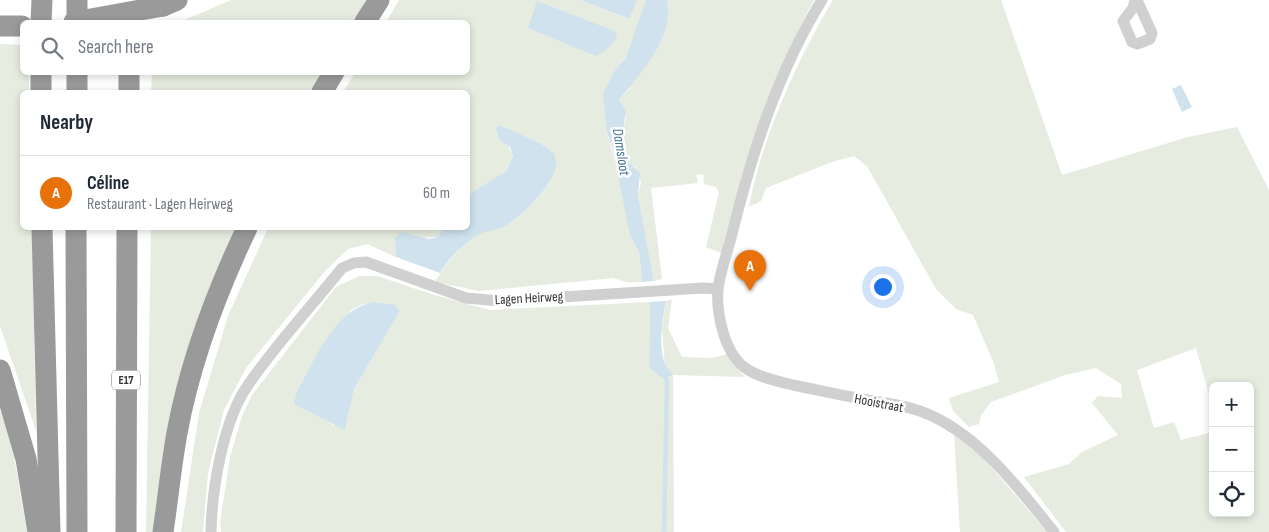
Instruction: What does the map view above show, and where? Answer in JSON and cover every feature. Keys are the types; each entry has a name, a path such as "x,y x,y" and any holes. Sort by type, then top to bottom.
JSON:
{"highway":[{"path":"41,20 42,0"},
{"path":"75,20 77,0"},
{"path":"130,0 130,20"},
{"path":"366,20 379,0"},
{"path":"85,20 170,3"},
{"path":"0,26 20,26"},
{"path":"41,75 41,90"},
{"path":"77,75 77,90"},
{"path":"129,75 129,90"},
{"path":"323,90 332,75"},
{"path":"42,230 50,532"},
{"path":"76,230 77,532"},
{"name":"E17","path":"126,532 127,230"},
{"path":"163,532 178,432 197,354 217,296 246,230"},
{"path":"0,370 26,459 38,532"}],"street":[{"path":"718,289 749,170 776,92 798,44 822,0"},
{"name":"Lagen Heirweg","path":"211,532 217,476 231,420 247,386 342,268 354,263 366,262 466,298 500,301 718,289"},
{"name":"Hooistraat","path":"718,289 721,323 732,352 742,366 774,380 902,406 938,419 960,432 984,453 1025,496 1054,532"}],"shaded area":[{"path":"231,0 367,0 355,20 185,20"},
{"path":"399,0 580,0 628,19 637,0 646,0 632,46 617,67 607,132 639,251 642,282 627,282 613,278 479,291 435,282 449,262 472,238 508,223 535,200 551,180 554,153 540,143 500,125 513,157 506,171 470,194 470,90 344,90 354,75 470,75 470,20 387,20","holes":["538,2 615,31 529,28"]},
{"path":"667,0 814,0 784,61 760,123 739,187 722,253 706,247 719,192 716,187 704,184 703,174 696,175 698,183 651,188 662,279 654,281 638,195 641,183 636,168 626,159 623,131 626,118 619,100 629,89 669,9"},
{"path":"833,0 1001,0 1062,175 1188,137 1237,127 1269,190 1269,532 1066,532 1024,477 1069,464 1082,452 1118,435 1092,403 1098,396 1122,398 1121,384 1096,368 1065,375 991,402 981,415 979,424 969,427 953,411 949,398 999,382 993,361 973,315 956,309 936,289 867,166 854,156 832,162 766,188 761,201 749,207 762,155 772,127 782,100 807,47"},
{"path":"0,44 20,45 20,75 29,75 29,90 20,90 20,230 32,230 36,431 0,326"},
{"path":"152,75 322,75 312,90 151,90"},
{"path":"151,230 235,230 205,301 193,338 173,415 158,493 153,532 146,532"},
{"path":"267,230 443,230 438,237 395,238 396,257 367,244 348,249 325,271 246,368 224,410 208,473 203,532 181,532 199,413 228,316"},
{"path":"359,276 377,276 431,294 490,310 650,302 649,367 665,367 662,329 666,301 672,299 668,328 682,357 712,358 728,354 730,361 745,377 673,375 674,532 221,532 220,523 230,457 242,416 252,395 336,287","holes":["372,302 400,311 354,389 346,425 333,425 321,416 350,311 360,305"]},
{"path":"0,410 11,439 27,532 0,532"},
{"path":"954,434 985,460 1047,532 960,532"}],"water":[{"path":"580,0 637,0 629,19"},
{"path":"646,0 667,0 666,26 661,40 646,66 619,100 626,111 623,131 626,159 640,173 638,195 654,281 642,282 639,251 630,235 613,150 607,132 603,93 617,67 626,58"},
{"path":"537,1 615,31 617,38 606,50 596,56 528,28"},
{"path":"1181,85 1192,107 1182,112 1172,89"},
{"path":"500,125 540,143 554,153 556,165 550,182 535,201 508,224 481,234 467,242 440,273 396,257 395,238 402,232 429,239 438,237 443,230 470,230 470,194 506,171 513,157 510,147 499,139 496,128"},
{"path":"666,301 661,340 664,360 667,368 673,375 662,378 649,367 650,302"},
{"path":"372,302 395,305 400,311 354,389 345,430 294,404 296,394 326,339 346,316 358,307"}],"waterway":[{"name":"Damsloot","path":"663,373 667,381 664,532"}],"place":[{"name":"Céline","path":"750,291"}]}
